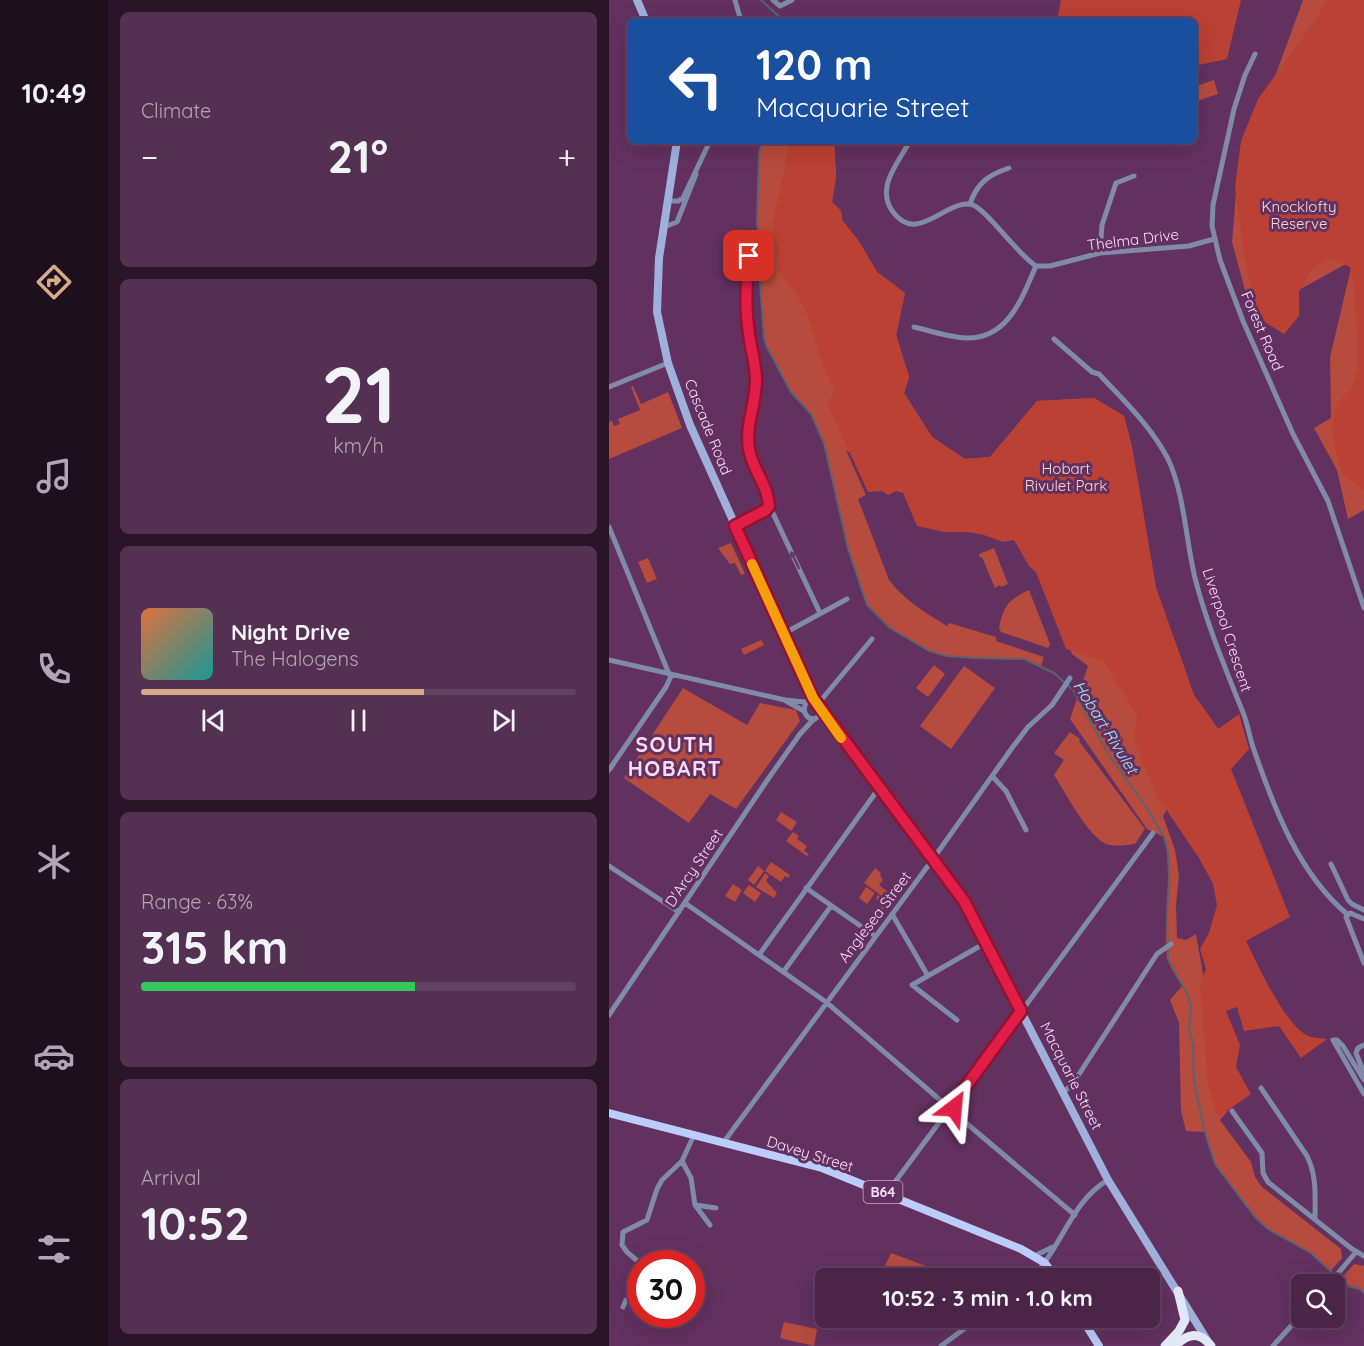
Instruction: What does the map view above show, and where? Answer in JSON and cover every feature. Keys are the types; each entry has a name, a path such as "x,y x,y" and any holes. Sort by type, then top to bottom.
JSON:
{"highway":[{"path":"1165,1346 1179,1331 1185,1320 1178,1291"},
{"path":"1175,1346 1184,1338 1194,1335 1203,1336 1210,1344"}],"main road":[{"name":"Davey Street","path":"609,1113 822,1168 1034,1256 1049,1268"},
{"path":"1088,1328 1099,1346"}],"street":[{"path":"637,0 645,18"},
{"path":"735,0 740,18"},
{"path":"773,0 779,6 792,0"},
{"name":"Forest Road","path":"1255,54 1245,75 1231,119 1211,214 1214,239 1233,296 1264,363 1279,404 1328,501 1364,608"},
{"name":"Cascade Road","path":"677,144 658,272 659,325 668,363 690,425 813,701"},
{"path":"664,227 677,222 709,144"},
{"path":"908,144 885,188 887,201 894,214 904,222 918,224 956,207 970,204 981,211 1024,257 1037,266 1010,318 991,333 967,338 914,327"},
{"path":"970,204 978,187 997,172 1009,168"},
{"path":"668,201 675,202 681,199 698,169"},
{"path":"1100,253 1102,225 1116,183 1134,176"},
{"name":"Thelma Drive","path":"1037,266 1050,266 1100,253 1189,246 1214,239"},
{"path":"749,256 746,312 756,381 747,436 749,453 768,494 769,506 820,613"},
{"name":"Liverpool Crescent","path":"1054,339 1084,366 1099,375 1141,419 1158,441 1169,461 1177,486 1195,578 1279,818 1310,875 1324,893 1347,914 1364,919"},
{"path":"609,387 668,363"},
{"path":"735,526 766,510 769,506"},
{"path":"609,527 671,674 668,685 609,770"},
{"path":"783,634 847,599"},
{"path":"609,660 785,700 813,701 872,639"},
{"name":"Anglesea Street","path":"725,1144 726,1139 933,859 991,776 1028,727 1052,705 1069,678"},
{"path":"785,700 802,708 809,718 815,718"},
{"name":"D'Arcy Street","path":"800,734 805,712 813,701"},
{"name":"Macquarie Street","path":"813,701 964,901 1108,1180 1210,1344"},
{"name":"D'Arcy Street","path":"609,1015 800,734 823,713"},
{"path":"991,776 1006,791 1026,830"},
{"path":"759,955 879,788"},
{"path":"1075,1215 944,1109 1021,1011 1153,833"},
{"path":"1331,864 1348,900 1364,910"},
{"path":"609,866 679,912"},
{"path":"806,888 875,936"},
{"path":"685,903 826,1002 954,1108 886,1194"},
{"path":"784,971 831,906"},
{"path":"892,914 929,976"},
{"path":"1347,914 1347,920 1364,963"},
{"path":"957,1020 912,986 987,942"},
{"path":"1062,1093 1072,1085 1157,954 1171,944"},
{"path":"1364,1080 1343,1046 1337,1040 1333,1040 1364,1094"},
{"path":"1364,1045 1358,1048 1356,1053 1364,1073"},
{"path":"1261,1088 1313,1168 1315,1218"},
{"path":"1232,1112 1262,1153 1263,1173 1268,1182 1364,1256"},
{"path":"627,1252 622,1245 623,1232 647,1220 662,1180 682,1161 694,1136"},
{"path":"682,1161 691,1178 695,1205 710,1225"},
{"path":"1040,1268 1093,1189 1108,1180"},
{"path":"695,1205 716,1208"},
{"path":"1034,1256 1055,1246"},
{"path":"1337,1274 1356,1252"},
{"path":"623,1307 627,1300"},
{"path":"1273,1346 1291,1326"},
{"path":"941,1346 965,1328"}],"green space":[{"path":"1061,0 1241,0 1227,59 1197,65 1197,18 1058,18"},
{"name":"Knocklofty Reserve","path":"1303,0 1364,0 1364,510 1348,519 1337,470 1314,428 1331,418 1330,357 1353,260 1252,316 1232,242 1237,180"},
{"name":"Knocklofty Reserve","path":"1327,0 1364,0 1364,490 1342,473 1335,449 1332,426 1337,403 1353,387 1358,365 1355,291 1350,267 1328,258 1310,272 1299,292 1299,316 1284,334 1265,322 1254,301 1244,255 1235,187 1241,141 1258,99 1315,21"},
{"path":"1214,80 1218,94 1197,101 1197,86"},
{"name":"Hobart Rivulet Park","path":"761,144 834,144 836,177 832,202 841,211 842,220 858,240 877,272 905,293 896,335 909,377 904,393 932,437 965,459 990,457 1037,401 1094,398 1124,416 1132,447 1156,588 1194,695 1218,729 1163,816 1175,850 1179,876 1176,905 1177,938 1186,940 1196,934 1214,1036 1213,1074 1227,1112 1220,1120 1251,1162 1255,1177 1262,1187 1341,1249 1342,1258 1330,1272 1311,1253 1268,1229 1255,1217 1215,1164 1205,1132 1186,1131 1181,1111 1179,1023 1170,1000 1182,986 1169,964 1166,953 1168,871 1164,837 1147,829 1070,719 1088,666 1072,654 1040,572 1015,528 950,524 846,450 866,495 858,499 889,580 901,594 947,626 949,623 996,637 996,641 1044,657 1041,666 1024,659 947,656 929,651 890,628 867,605 848,548 824,443 811,414 791,392 764,338 760,283 761,247 757,223"},
{"name":"Hobart Rivulet Park","path":"789,144 834,144 836,177 832,202 841,211 842,220 858,240 877,272 905,293 896,335 909,377 904,393 932,437 965,459 990,457 1037,401 1094,398 1124,416 1132,447 1156,588 1194,695 1218,729 1239,714 1249,749 1231,769 1290,917 1246,941 1273,993 1290,1019 1308,1036 1327,1039 1301,1058 1279,1026 1244,1031 1237,1007 1226,1011 1240,1045 1236,1067 1251,1094 1218,1117 1208,1084 1200,984 1206,969 1200,949 1209,933 1217,905 1213,884 1199,858 1157,796 1134,741 1137,716 1104,661 1066,649 1036,572 1029,566 1014,540 1003,542 968,532 944,532 917,526 903,493 896,491 888,495 882,491 868,492 828,406 835,390 823,366 807,313 794,290 778,271 773,223"},
{"path":"633,386 641,404 668,392 682,428 609,459 609,422 612,421 614,426 620,424 618,419 640,410 631,387"},
{"path":"731,543 745,574 741,575 735,563 730,564 718,548"},
{"path":"994,548 1008,584 995,588 979,554"},
{"path":"648,558 657,579 647,583 638,562"},
{"path":"1029,590 1050,644 1048,648 1001,632 999,628 1008,604"},
{"path":"761,640 764,645 744,655 741,649"},
{"path":"934,665 945,674 928,697 916,688"},
{"path":"964,666 995,688 951,749 920,726"},
{"path":"683,688 747,725 760,703 796,710 800,721 736,809 710,794 689,823 624,778"},
{"path":"1070,732 1080,739 1079,741 1145,829 1135,844 1113,845 1106,844 1099,839 1085,823 1054,775 1064,760 1054,753"},
{"path":"781,812 797,822 791,831 776,820"},
{"path":"793,832 799,836 797,839 807,846 804,851 809,854 807,856 786,841"},
{"path":"771,862 790,875 788,878 785,876 781,882 765,871"},
{"path":"758,866 764,871 754,885 748,880"},
{"path":"875,868 881,873 883,880 879,885 892,895 890,898 885,895 883,897 864,883"},
{"path":"765,873 769,876 766,881 777,893 774,898 756,887"},
{"path":"733,884 742,890 735,902 725,896"},
{"path":"749,885 761,893 755,902 743,893"},
{"path":"866,887 875,893 867,904 859,898"},
{"path":"878,895 890,903 876,923 872,921 883,905 876,899"},
{"path":"891,1253 929,1268 885,1268"},
{"path":"1354,1264 1364,1266 1364,1293 1345,1283 1345,1274"},
{"path":"784,1322 817,1329 814,1346 780,1338"}],"waterway":[{"name":"Hobart Rivulet","path":"761,0 781,18"},
{"name":"Hobart Rivulet","path":"761,144 757,223 761,247 760,283 764,338 791,392 811,414 824,443 848,548 867,605 890,628 929,651 947,656 1024,659 1054,673 1073,690 1109,755 1145,805 1164,837 1168,851 1169,878 1168,959 1191,1006 1189,1027 1193,1046 1194,1082 1215,1164 1255,1217 1268,1229 1311,1253 1340,1280 1364,1293"}],"slow traffic":[{"path":"752,564 813,698 841,738"}],"district":[{"name":"SOUTH HOBART","path":"675,757"}],"route":[{"path":"749,256 746,312 756,374 756,388 747,436 749,453 768,494 769,506 766,510 735,526 813,698 964,901 1021,1011 953,1104 954,1108"}]}
